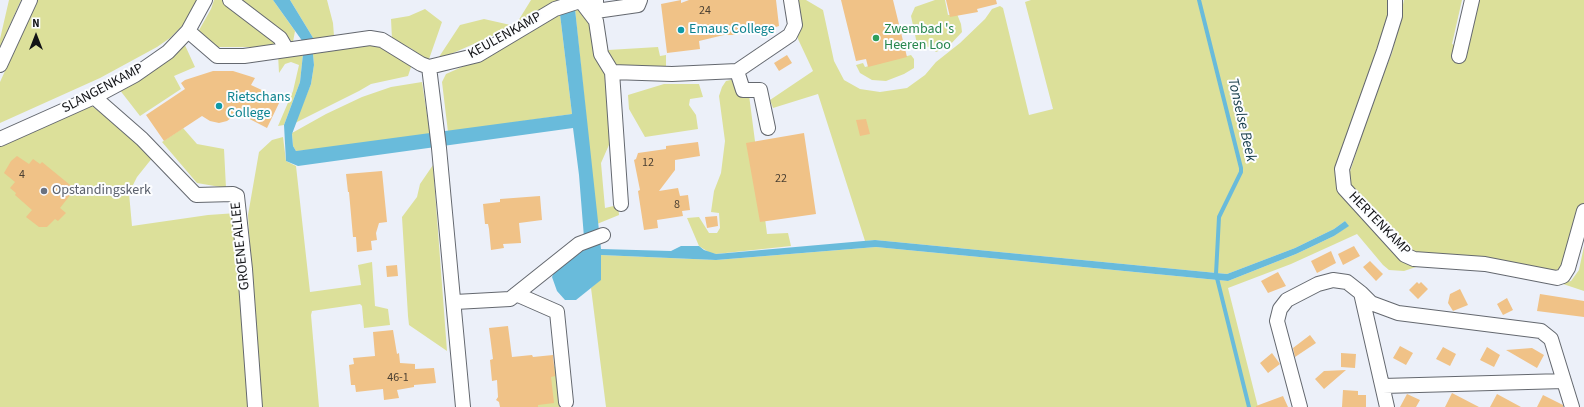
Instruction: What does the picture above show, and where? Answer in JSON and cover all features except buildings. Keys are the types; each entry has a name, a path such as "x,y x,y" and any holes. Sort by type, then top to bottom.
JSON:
{"street":[{"path":"0,65 30,0"},
{"name":"SLANGENKAMP","path":"0,139 94,97 135,75 168,52 188,31 205,0"},
{"path":"230,0 293,49"},
{"path":"580,0 596,21 601,54 612,72 622,204"},
{"name":"KEULENKAMP","path":"429,67 478,55 554,9 580,0 596,0 596,11 638,5 640,0"},
{"path":"612,72 672,74 737,71 790,35 795,25 791,0"},
{"name":"HERTENKAMP","path":"1395,0 1395,16 1342,169 1344,188 1349,194 1405,255 1414,259 1485,264 1557,278 1563,276 1568,268 1584,211"},
{"path":"1459,56 1472,0"},
{"path":"188,31 217,56 244,56 370,38 382,40 421,64 429,67 455,302 463,407"},
{"path":"737,71 743,90 760,90 768,128"},
{"name":"GROENE ALLEE","path":"94,97 142,139 196,195 233,194 237,196 245,269 255,407"},
{"path":"455,302 510,299 579,244 603,235"},
{"path":"1300,407 1277,321 1280,309 1287,300 1318,284 1332,280 1347,282 1361,292 1371,303 1398,313 1541,331 1552,339 1572,407"},
{"path":"1361,292 1387,407"},
{"path":"516,294 557,312 566,402"},
{"path":"1383,386 1564,381"}],"green space":[{"path":"9,0 21,0 0,47 0,39"},
{"path":"37,0 199,0 184,24 170,38 157,47 100,78 0,123 0,82"},
{"path":"214,0 222,0 277,39 276,47 216,47 198,32 211,9"},
{"path":"237,0 273,0 295,31 293,42"},
{"path":"290,0 327,0 333,23 334,36 315,41"},
{"path":"531,0 559,0 515,26"},
{"path":"796,0 806,0 823,10 834,61 844,80 860,89 880,92 907,88 925,75 936,62 960,43 985,19 992,9 1000,6 1003,8 1029,115 1053,109 1025,2 1031,0 1391,0 1388,23 1341,192 1398,258 1416,267 1404,271 1389,270 1357,234 1291,264 1228,288 1258,407 606,407 591,288 601,279 601,255 716,260 876,247 1228,281 1296,254 1334,236 1348,226 1345,221 1334,229 1295,248 1227,274 875,240 865,241 818,94 773,108 770,100 813,71 798,39"},
{"path":"935,0 945,0 948,15 957,14 962,32 948,47 936,52 932,48 917,44 911,16 915,7"},
{"path":"1404,0 1462,0 1452,44 1462,49 1474,0 1584,0 1584,205 1561,274 1418,256 1394,240 1347,181 1375,94 1392,53"},
{"path":"425,9 442,22 428,62 412,49 392,39 391,19 409,16"},
{"path":"575,9 584,12 593,24 605,68 612,138 601,163 605,208 618,205 619,215 597,224"},
{"path":"560,14 572,114 448,132 442,82 446,74 480,59"},
{"path":"603,17 608,50 658,47 660,56 666,55 666,68 615,68 610,61 600,19"},
{"path":"484,19 515,26 437,60 460,25"},
{"path":"184,43 195,67 174,76 181,89 140,116 119,89"},
{"path":"372,43 412,64 408,76 371,84 295,123 311,84 314,65 313,54"},
{"path":"278,54 303,54 300,82 284,125 278,126 293,91 299,65 291,62 285,64 279,73"},
{"path":"911,55 914,59 914,68 904,74 886,81 872,80 860,73 856,65 863,63 865,67"},
{"path":"735,79 749,95 767,234 788,233 791,246 716,254 710,253 699,246 687,218 699,217 709,233 717,233 720,228 719,213 711,212 714,191 721,173 725,141 719,96 726,81"},
{"path":"422,82 430,134 311,150 296,151 293,146 292,133 326,114 362,97 391,87"},
{"path":"664,84 699,84 703,97 690,99 689,105 696,115 698,129 645,137 629,109 628,95"},
{"path":"89,104 120,127 153,157 137,177 129,193 132,226 208,215 237,213 251,407 0,407 0,146"},
{"path":"183,128 197,144 224,149 226,188 197,183 162,142"},
{"path":"283,137 286,161 296,166 310,292 361,285 358,265 372,262 375,306 388,309 390,325 364,328 362,306 360,304 312,311 311,315 319,407 259,407 248,215 259,152 272,140"},
{"path":"433,165 447,351 409,325 408,316 402,217 417,197 420,184"},
{"path":"1584,246 1584,291 1560,283 1571,281 1579,270"},
{"path":"559,366 563,407 514,407 549,367"}],"water":[{"path":"273,0 290,0 315,41 303,42"},
{"path":"575,9 601,249 671,251 681,246 699,246 704,250 716,254 875,240 1227,274 1295,248 1334,229 1345,221 1349,226 1334,236 1296,254 1228,281 876,247 716,260 601,255 601,280 576,300 565,300 557,291 552,277 556,268 571,255 585,250 579,175 573,128 298,166 286,161 284,125 300,82 303,54 313,54 314,65 311,84 292,134 293,146 296,151 572,114 560,14"}],"waterway":[{"name":"Tonselse Beek","path":"1199,0 1241,168 1241,172 1219,217 1216,274 1249,407"}],"place":[{"name":"Emaus College","path":"681,30"},
{"name":"Zwembad 's Heeren Loo","path":"876,38"},
{"name":"Rietschans College","path":"219,106"},
{"name":"Opstandingskerk","path":"44,191"}]}
